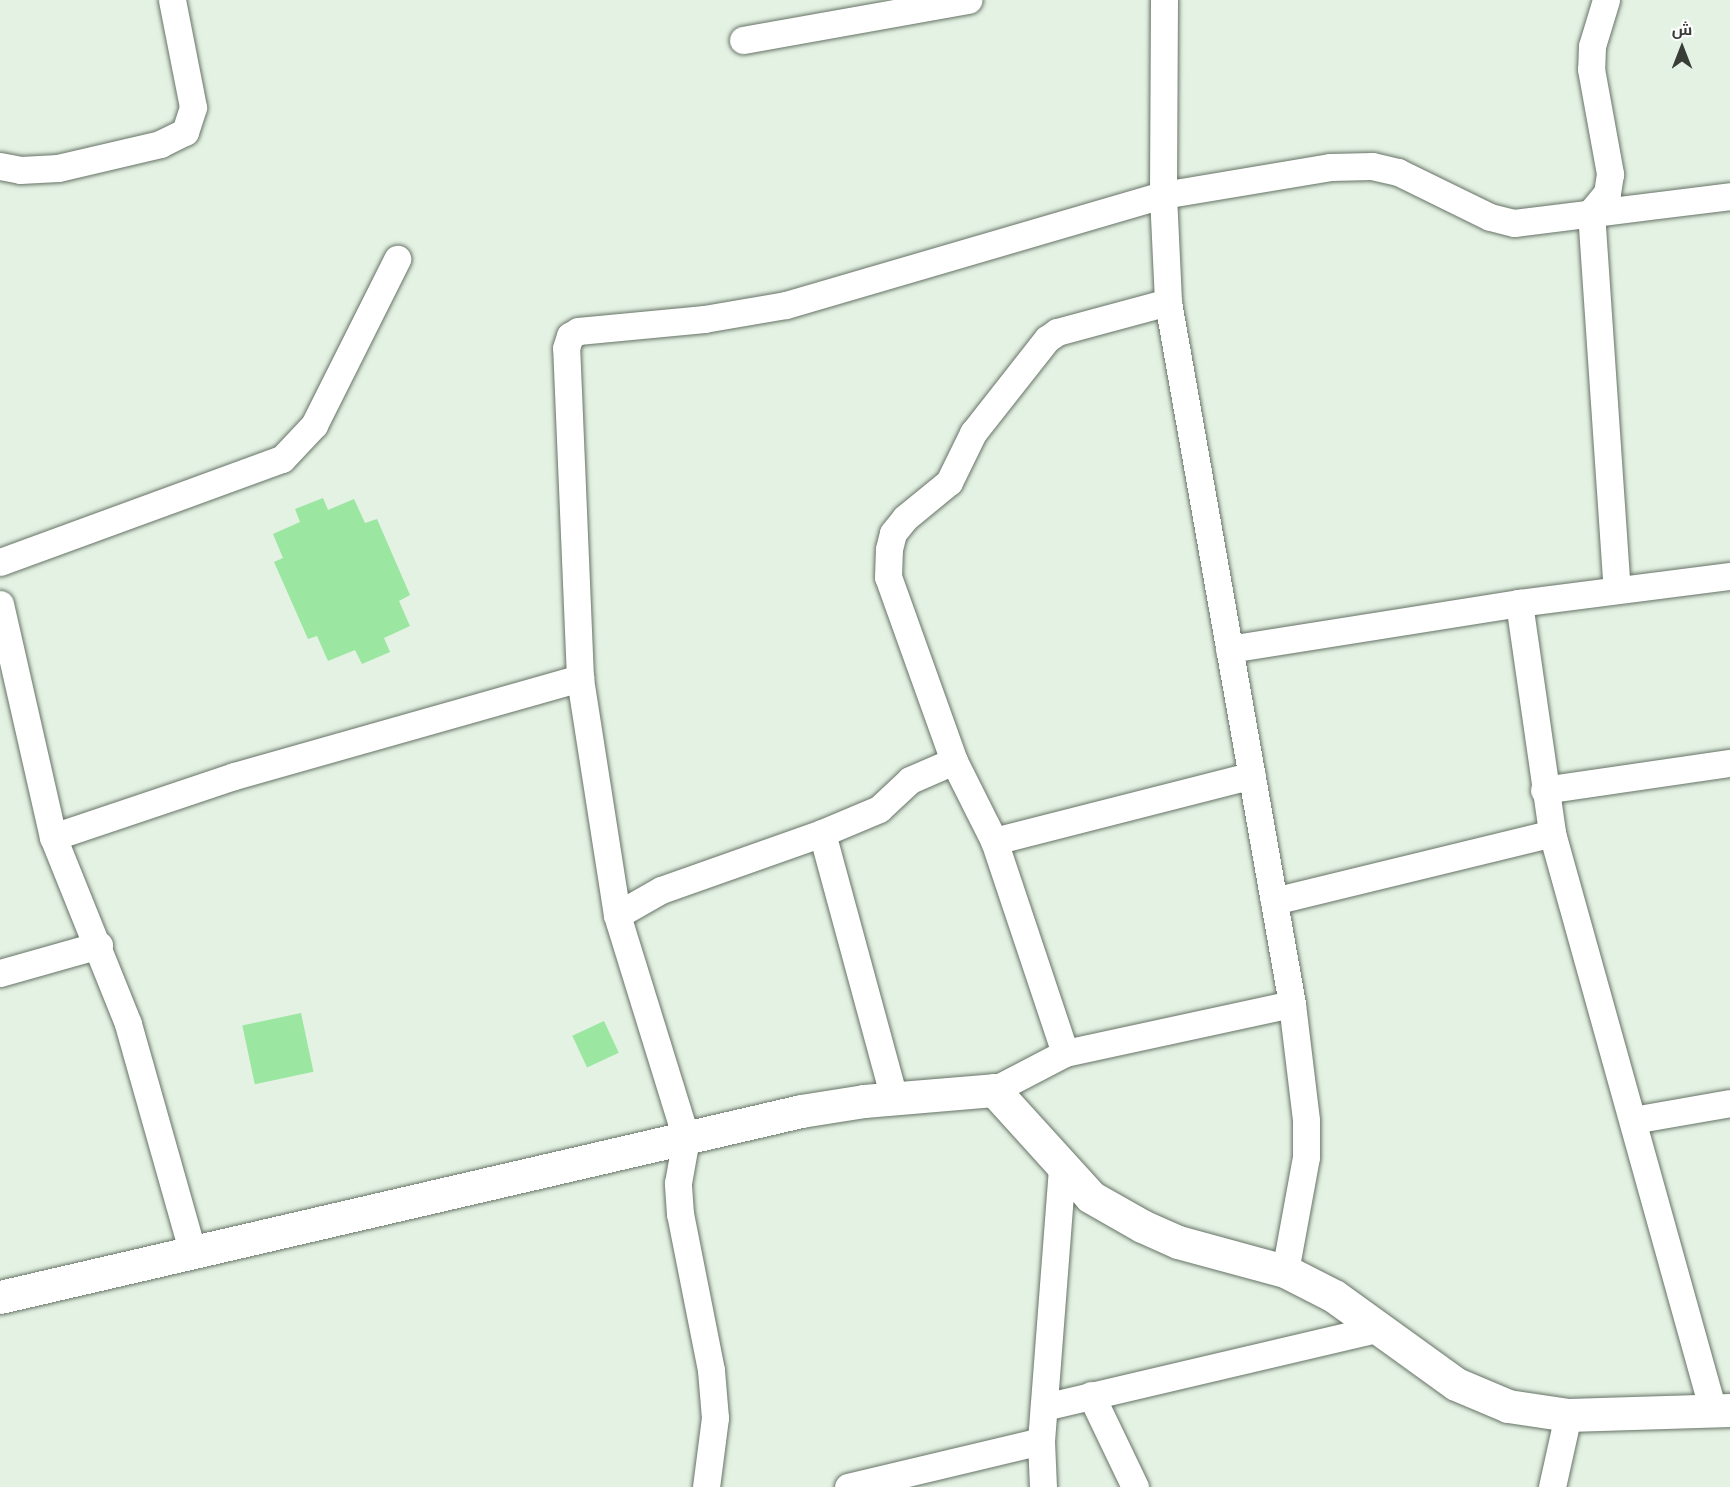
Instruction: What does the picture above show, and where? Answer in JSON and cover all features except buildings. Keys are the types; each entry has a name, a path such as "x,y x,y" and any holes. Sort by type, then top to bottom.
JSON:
{"street":[{"path":"0,165 20,170 58,168 160,144 185,132 193,107 172,0"},
{"path":"742,40 968,0"},
{"path":"1164,0 1163,195 1168,302 1292,1004 1306,1157 1285,1271"},
{"path":"1606,0 1592,46 1591,69 1610,174 1607,193 1591,212 1617,589"},
{"path":"706,1487 715,1418 711,1370 680,1214 678,1183 686,1138 617,915 580,678 566,348 570,336 578,331 704,319 786,305 1163,195 1329,167 1372,166 1398,172 1490,217 1514,223 1591,212 1674,206 1730,196"},
{"path":"0,562 282,459 314,425 397,259"},
{"path":"1065,1053 994,841 954,761 888,577 893,533 905,518 949,482 973,433 1047,339 1057,332 1168,302"},
{"path":"1229,649 1519,603 1730,576"},
{"path":"994,1090 1091,1197 1142,1227 1178,1242 1285,1271 1334,1296 1381,1328 1412,1356 1456,1384 1508,1406 1568,1415 1722,1410 1633,1120 1552,833 1544,790 1519,603"},
{"path":"0,604 53,837 99,945 128,1023 193,1253"},
{"path":"53,837 234,776 580,678"},
{"path":"617,915 661,890 822,833 879,809 910,780 954,761"},
{"path":"1544,790 1730,763"},
{"path":"994,841 1252,775"},
{"path":"822,833 894,1098"},
{"path":"1274,901 1552,833"},
{"path":"0,973 99,945"},
{"path":"0,1297 801,1111 894,1098 994,1090 1065,1053 1292,1004"},
{"path":"1633,1120 1730,1103"},
{"path":"1043,1487 1041,1441 1062,1166"},
{"path":"1044,1407 1381,1328"},
{"path":"1091,1395 1135,1487"},
{"path":"1552,1487 1568,1415"},
{"path":"848,1487 1041,1441"}]}
